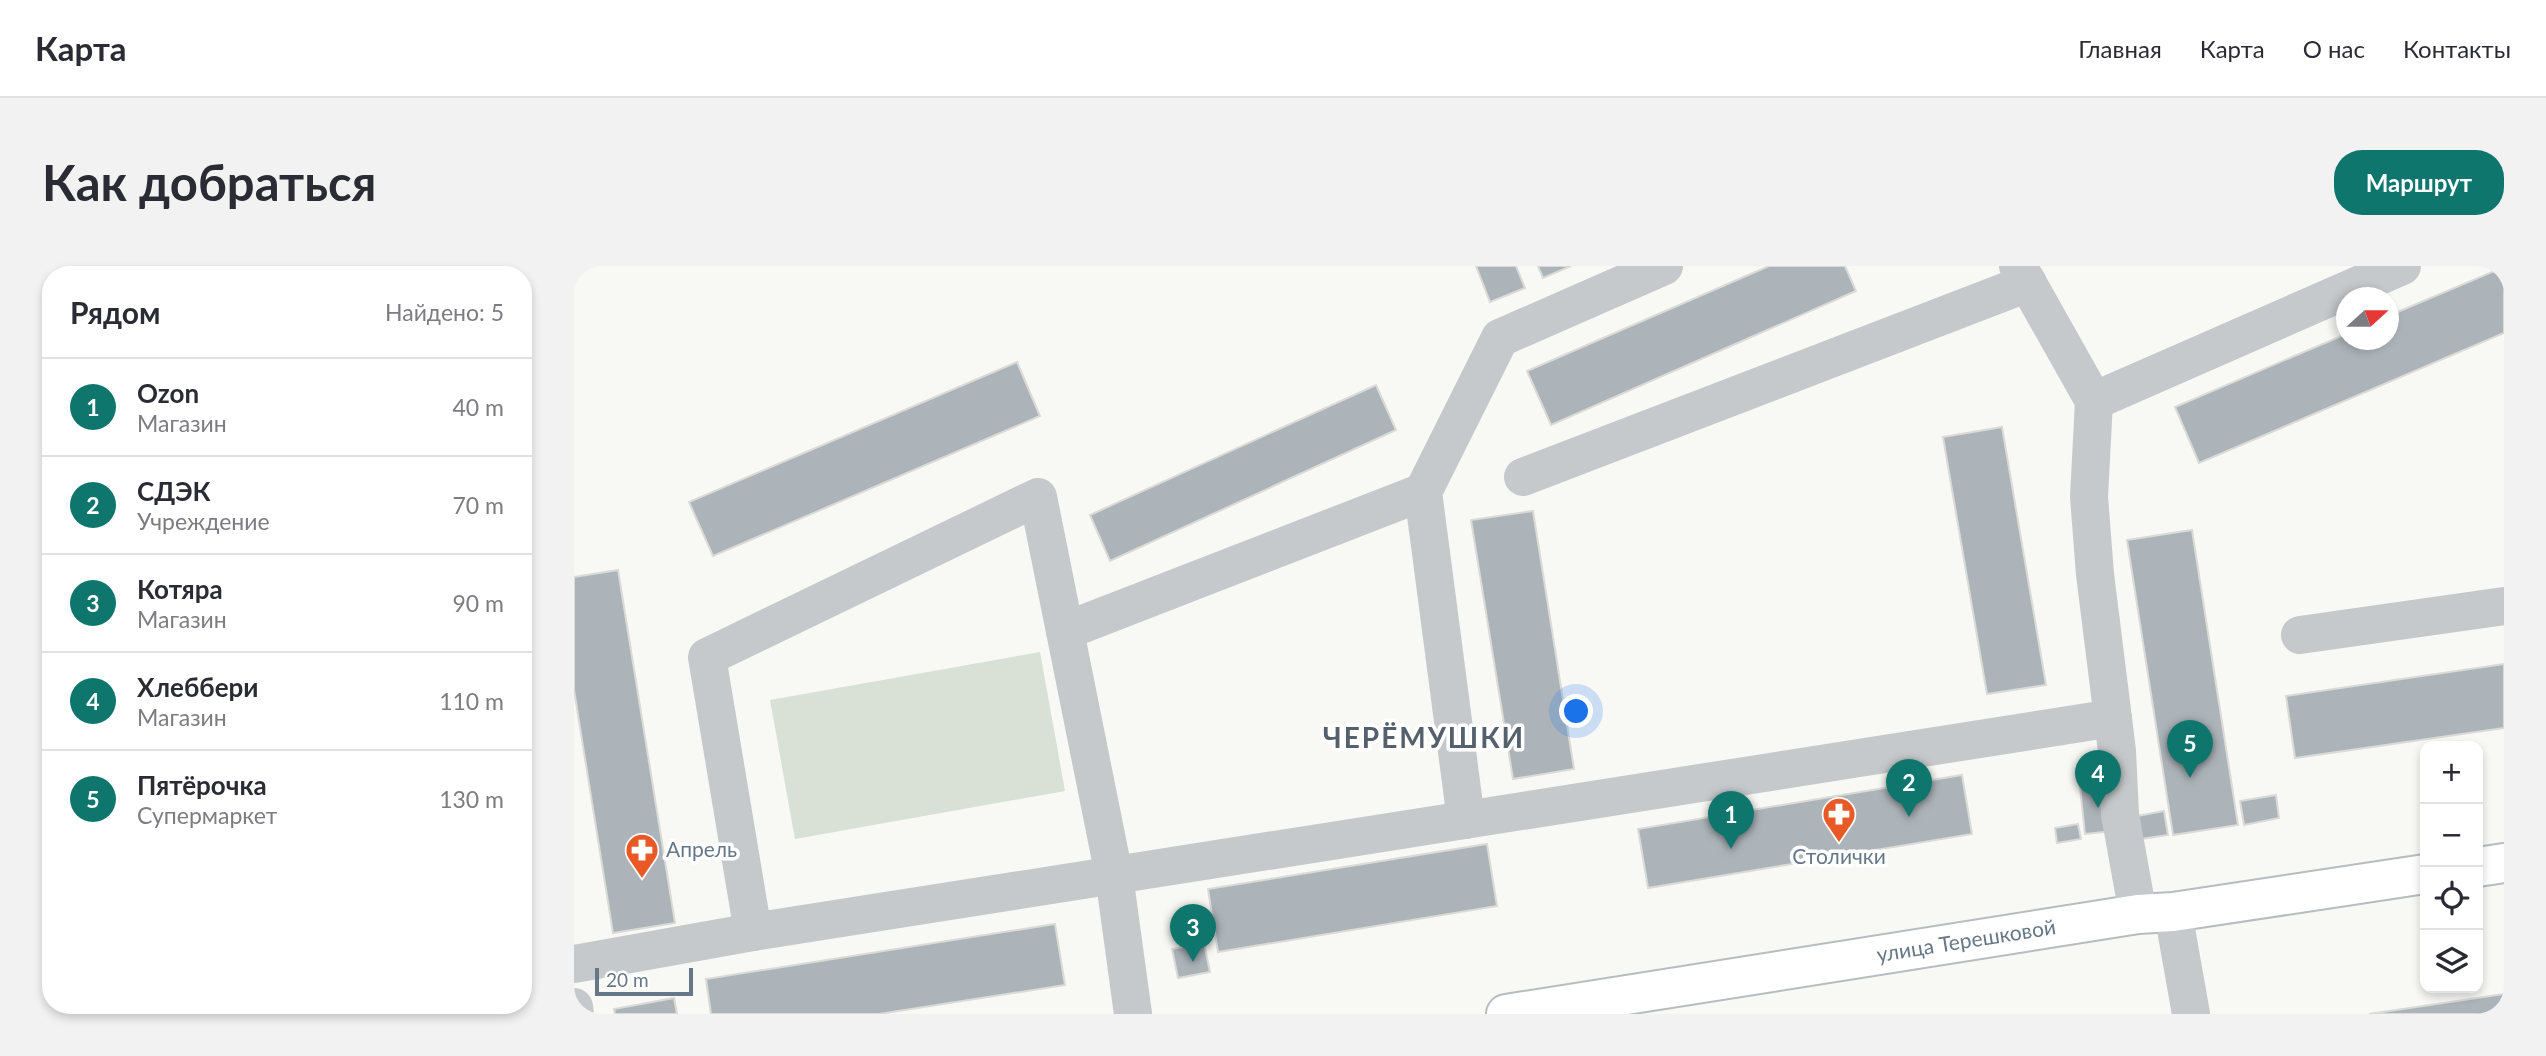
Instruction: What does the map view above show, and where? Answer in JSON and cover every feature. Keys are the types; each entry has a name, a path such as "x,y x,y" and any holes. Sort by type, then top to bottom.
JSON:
{"main road":[{"path":"2483,866 2504,863"},
{"name":"улица Терешковой","path":"1506,1014 2420,875"}],"street":[{"path":"1466,820 1423,492 1500,338 1664,266"},
{"path":"2094,401 2402,266"},
{"path":"1523,477 2023,275 2094,401 2089,497 2095,574 2113,718 2120,814 2191,1014"},
{"path":"1065,631 1423,492"},
{"path":"753,932 707,657 1038,497 1114,875 1133,1014"},
{"path":"2300,635 2504,606"},
{"path":"574,964 753,932 2113,718"},
{"path":"574,1007 575,1014"}],"shaded area":[{"path":"1040,652 1065,791 795,839 770,700"}],"building":[{"path":"1476,266 1516,266 1525,288 1490,302"},
{"path":"1538,266 1571,266 1543,278"},
{"path":"1769,266 1845,266 1856,291 1551,425 1527,371"},
{"path":"2504,267 2504,333 2199,463 2175,407 2336,338 2336,350 2399,350 2399,311"},
{"path":"1017,362 1040,416 713,556 689,502"},
{"path":"1376,385 1396,430 1110,561 1090,515"},
{"path":"2002,427 2046,685 1987,694 1943,437"},
{"path":"1533,511 1574,769 1513,779 1471,520"},
{"path":"2192,530 2238,825 2173,835 2127,540"},
{"path":"618,570 675,923 613,933 574,690 574,577"},
{"path":"2504,664 2504,728 2295,758 2286,696"},
{"path":"1962,775 1972,834 1648,888 1638,829"},
{"path":"2106,784 2113,831 2085,834 2080,787"},
{"path":"2276,795 2279,818 2244,825 2240,801"},
{"path":"2164,811 2168,835 2141,839 2137,816"},
{"path":"2078,824 2081,839 2057,843 2055,828"},
{"path":"1487,844 1497,906 1218,952 1208,889"},
{"path":"1055,924 1065,985 879,1014 711,1014 706,979"},
{"path":"1204,943 1210,972 1178,978 1172,949"},
{"path":"2504,994 2504,1014 2369,1014"},
{"path":"674,998 677,1014 615,1014 614,1009"}],"place":[{"name":"Пятёрочка","path":"2190,778"},
{"name":"Хлеббери","path":"2098,808"},
{"name":"СДЭК","path":"1909,817"},
{"name":"Столички","path":"1839,844"},
{"name":"Ozon","path":"1731,849"},
{"name":"Апрель","path":"642,880"},
{"name":"Котяра","path":"1193,962"}],"district":[{"name":"ЧЕРЁМУШКИ","path":"1424,738"}]}
